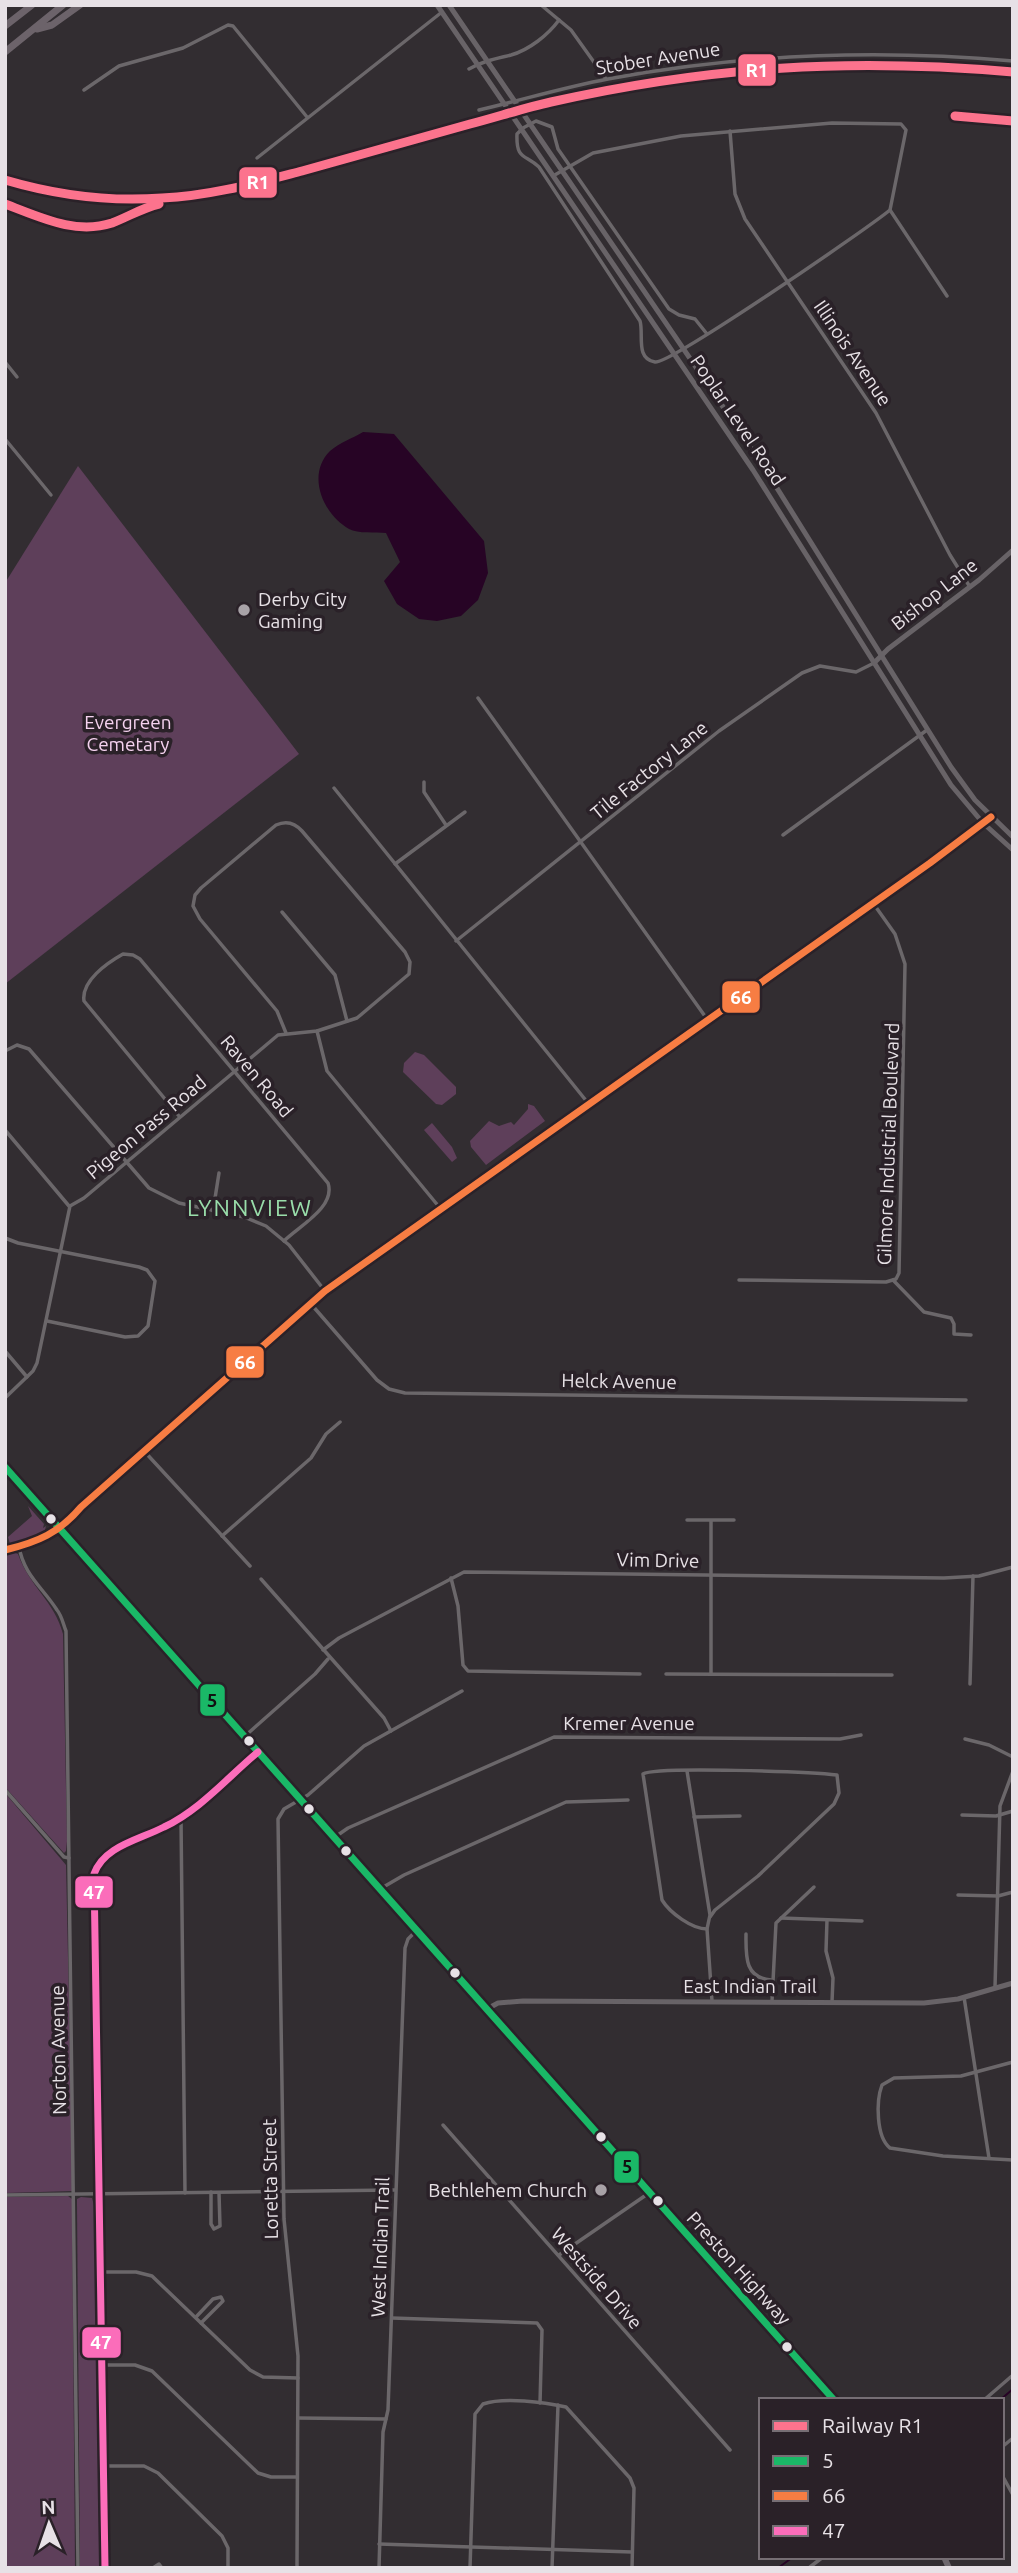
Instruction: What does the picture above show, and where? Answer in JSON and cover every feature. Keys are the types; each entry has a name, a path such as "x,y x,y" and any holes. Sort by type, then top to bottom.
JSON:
{"highway":[{"path":"5,26 32,5"},
{"path":"5,52 63,5"},
{"path":"36,29 52,25 80,5"}],"main road":[{"name":"Poplar Level Road","path":"438,5 756,473 951,785 983,823 1013,849"},
{"name":"Poplar Level Road","path":"450,6 762,464 962,783 991,817 1013,837"},
{"path":"442,12 450,6"},
{"name":"Bishop Lane","path":"874,663 971,587 1013,550"},
{"name":"Preston Highway","path":"5,1467 832,2398"},
{"name":"East Indian Trail","path":"486,2009 498,2003 516,2001 924,2003 964,1997 1013,1983"}],"street":[{"path":"541,5 572,30 606,79"},
{"path":"257,158 442,12"},
{"path":"469,69 482,61 514,54 537,42 559,20"},
{"path":"83,90 119,66 183,48 228,25 233,26 307,117"},
{"name":"Stober Avenue","path":"479,110 606,79 719,62 807,55 934,55 1013,61"},
{"path":"548,179 570,166 601,151 681,136 848,122 894,123 905,126 904,144 890,211 787,282 708,334 661,362 645,358 640,321 548,179 539,167 523,158 519,151 517,134 536,121 552,127 558,149 570,166 669,309 679,316 695,319 708,334"},
{"name":"Illinois Avenue","path":"730,131 740,209 876,413 950,555 971,587"},
{"path":"890,211 947,296"},
{"path":"5,362 18,377"},
{"path":"5,439 51,495"},
{"name":"Tile Factory Lane","path":"456,941 719,731 802,673 820,666 856,672 874,663"},
{"path":"478,698 707,1019"},
{"path":"783,835 927,730"},
{"path":"424,782 424,792 446,825"},
{"path":"334,788 588,1103"},
{"path":"395,864 465,812"},
{"path":"5,1550 61,1529 81,1507 325,1292 991,817"},
{"name":"Pigeon Pass Road","path":"70,1206 84,1198 278,1034 317,1031 361,1017 407,977 411,968 405,953 295,824 283,822 206,883 195,895 192,906 277,1011 286,1033"},
{"name":"Gilmore Industrial Boulevard","path":"739,1280 886,1282 898,1276 905,972 902,952 895,934 873,903"},
{"path":"282,912 335,975 347,1021"},
{"name":"Raven Road","path":"180,1117 85,1004 85,986 123,954 137,957 330,1186 330,1197 326,1204 284,1241"},
{"path":"317,1031 327,1071 440,1208"},
{"path":"5,1051 17,1045 29,1049 149,1188 178,1203 253,1220 278,1234 325,1292"},
{"path":"5,1130 70,1206 37,1363 5,1398"},
{"path":"213,1211 219,1173"},
{"path":"5,1238 139,1267 151,1275 155,1287 148,1326 135,1337 47,1321"},
{"path":"893,1280 924,1312 951,1318 954,1334 971,1335"},
{"name":"Helck Avenue","path":"311,1304 377,1380 389,1389 405,1393 966,1399"},
{"path":"5,1351 27,1377"},
{"path":"222,1536 311,1458 324,1437 340,1422"},
{"path":"144,1451 250,1566"},
{"path":"687,1520 734,1520"},
{"path":"710,1674 711,1521"},
{"name":"Norton Avenue","path":"19,1546 31,1579 59,1611 66,1631 78,2568"},
{"name":"Vim Drive","path":"323,1650 461,1573 973,1576 1012,1567"},
{"path":"970,1684 973,1576"},
{"path":"451,1577 458,1606 463,1665 470,1671 640,1674"},
{"path":"261,1579 377,1711 391,1731"},
{"path":"245,1736 329,1659"},
{"path":"666,1674 892,1675"},
{"name":"Loretta Street","path":"297,2568 297,2336 285,2238 283,2192 278,1825 282,1811 308,1795 364,1746 462,1691"},
{"name":"Kremer Avenue","path":"335,1837 349,1828 554,1737 840,1739 861,1735"},
{"path":"965,1739 989,1745 1013,1757"},
{"name":"Norton Avenue","path":"105,2568 93,1892 96,1868 107,1854 181,1818 258,1752"},
{"path":"687,1770 710,1917"},
{"path":"707,1929 695,1927 668,1909 662,1900 642,1779 647,1771 837,1775 837,1799 758,1877 715,1910 710,1917 707,1929 712,2001"},
{"path":"995,1988 1000,1815 1003,1794 1013,1771"},
{"path":"5,1790 64,1857 69,1858"},
{"path":"380,1889 404,1875 566,1802 628,1800"},
{"path":"962,1815 1000,1815 1013,1811"},
{"path":"694,1817 740,1816"},
{"path":"181,1818 185,2193"},
{"path":"772,2002 775,1928 779,1918 814,1887"},
{"path":"958,1895 998,1896 1013,1892"},
{"path":"779,1918 862,1921"},
{"path":"827,1920 826,1951 832,1978 832,2002"},
{"name":"West Indian Trail","path":"379,2568 383,2432 392,2318 405,1948 408,1939 417,1930"},
{"path":"746,1934 748,1965 759,1977 771,1980"},
{"path":"964,1997 989,2158"},
{"path":"1013,2062 961,2076 898,2077 888,2080 880,2088 880,2135 890,2148 1013,2160"},
{"name":"Westside Drive","path":"443,2125 730,2450"},
{"path":"5,2195 396,2190"},
{"path":"211,2192 214,2229 220,2226 219,2192"},
{"path":"559,2255 651,2192"},
{"path":"100,2272 136,2272 152,2276 257,2375 269,2378 298,2378"},
{"path":"196,2317 213,2299 221,2297 223,2301 201,2323"},
{"path":"392,2318 534,2322 540,2326 540,2403"},
{"path":"101,2365 135,2365 152,2371 258,2473 271,2477 298,2477"},
{"path":"986,2398 1013,2375"},
{"path":"470,2568 474,2421 477,2409 491,2402 540,2403 568,2408 632,2481 632,2568"},
{"path":"552,2568 558,2405"},
{"path":"298,2418 386,2419"},
{"path":"103,2466 144,2466 158,2473 222,2536 228,2548 228,2568"},
{"path":"1004,2479 1013,2496"},
{"path":"379,2544 632,2552"},
{"path":"153,2568 159,2564 162,2568"}],"green space":[{"name":"Evergreen Cemetary","path":"78,466 299,754 5,984 5,583"},
{"path":"415,1052 424,1055 456,1087 456,1094 442,1105 436,1104 403,1072 404,1063"},
{"path":"528,1104 534,1106 545,1121 486,1165 471,1147 470,1141 489,1121 499,1126 511,1122 514,1125 528,1109"},
{"path":"432,1123 452,1147 457,1158 452,1162 424,1130"},
{"path":"28,1506 44,1524 43,1528 46,1526 45,1530 30,1539 10,1544 8,1537 32,1516"},
{"path":"13,1552 18,1554 29,1576 54,1612 63,1634 67,1841 64,1853 5,1787 5,1555"},
{"path":"5,1793 66,1865 73,2191 5,2193"},
{"path":"68,2196 72,2199 75,2568 5,2568 5,2197"},
{"path":"92,2198 95,2209 101,2568 80,2568 77,2199"}],"shaded area":[{"path":"363,432 394,434 484,541 488,573 478,600 461,616 437,621 419,619 397,604 384,581 400,562 386,533 353,531 340,522 325,504 319,482 323,461 334,448"}],"waterway":[{"path":"1002,2398 1013,2389"},
{"path":"778,2568 790,2559"}],"rail line":[{"name":"R1","path":"5,180 44,190 102,198 180,197 215,192 302,171 541,104 668,80 781,68 837,66 1013,72"},
{"name":"R1","path":"955,116 1013,121"},
{"name":"R1","path":"5,204 44,219 85,227 112,223 159,204"}],"transit line":[{"name":"66","path":"5,1550 38,1540 64,1524 325,1291 930,863 991,817"},
{"name":"5","path":"5,1467 832,2398"},
{"name":"47","path":"105,2568 94,1874 99,1864 114,1850 190,1812 258,1752"}],"place":[{"name":"Derby City Gaming","path":"244,610"},
{"name":"Bethlehem Church","path":"601,2190"}],"district":[{"name":"LYNNVIEW","path":"250,1207"}]}
